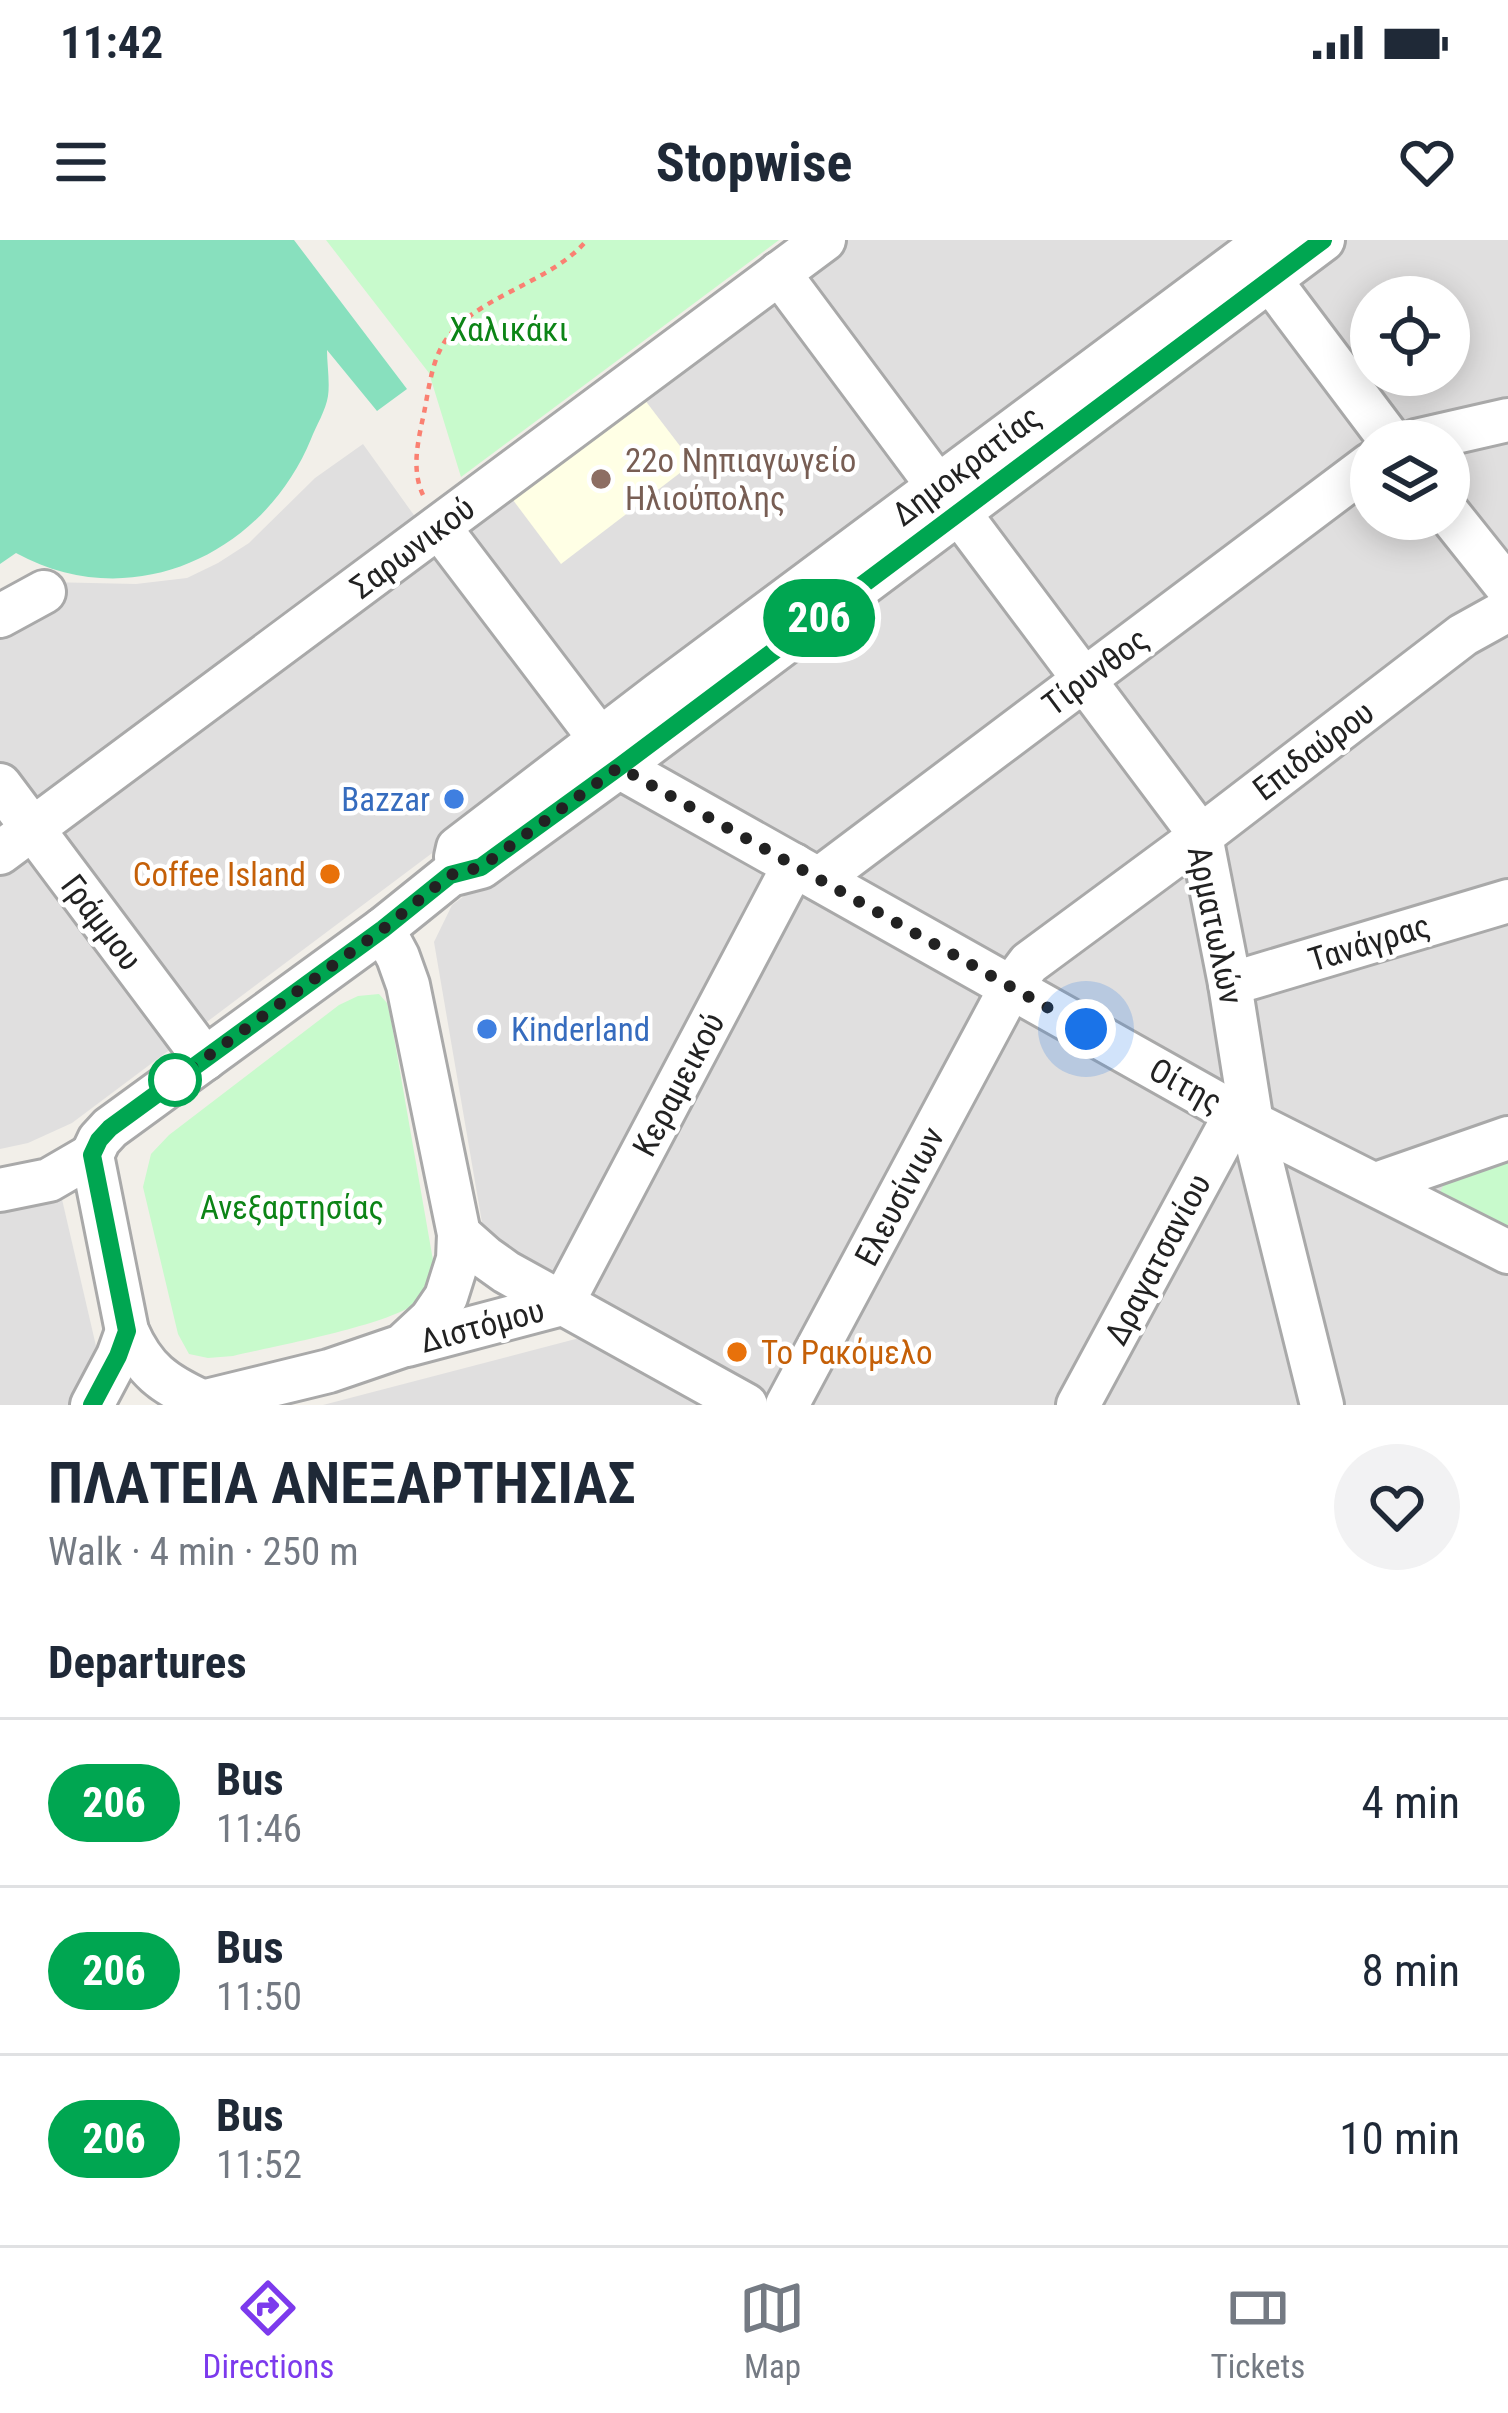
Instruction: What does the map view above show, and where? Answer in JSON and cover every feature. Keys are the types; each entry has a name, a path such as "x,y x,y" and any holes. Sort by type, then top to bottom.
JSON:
{"street":[{"name":"Σαρωνικού","path":"16,841 824,240"},
{"name":"Δημοκρατίας","path":"92,1155 110,1128 450,875 481,867 609,753 948,500 1257,254 1323,240"},
{"path":"1257,254 1376,420"},
{"name":"Αρματωλών","path":"779,274 1201,836 1230,984 1244,1118 1322,1405"},
{"path":"1470,429 1508,420"},
{"name":"Τίρυνθος","path":"807,872 1084,679 1350,480"},
{"path":"439,527 609,753"},
{"path":"1470,540 1508,588"},
{"path":"0,616 44,592"},
{"name":"Επιδαύρου","path":"1011,987 1029,963 1463,635 1508,610"},
{"name":"Οίτης","path":"609,753 807,872 1244,1118 1508,1252"},
{"name":"Γράμμου","path":"0,785 16,841 205,1059"},
{"name":"Κεραµεικού","path":"562,1304 807,872"},
{"name":"Τανάγρας","path":"1230,984 1508,901"},
{"path":"383,929 408,985 459,1234 458,1259 446,1298 402,1346"},
{"name":"Ελευσίνιων","path":"787,1405 1011,987"},
{"name":"Δραγατσανίου","path":"1078,1405 1244,1118"},
{"path":"1376,1184 1508,1138"},
{"path":"0,1163 52,1152 92,1155"},
{"path":"0,1190 49,1180 92,1155"},
{"path":"92,1155 127,1331 149,1368 196,1403"},
{"name":"Διστόμου","path":"459,1234 484,1257 562,1304 746,1405"},
{"name":"Διστόμου","path":"196,1403 335,1388 402,1346 562,1304"},
{"path":"92,1405 127,1331"}],"path":[{"path":"439,527 419,486 416,454 440,350 454,330 479,310 548,273 587,240"}],"shaded area":[{"path":"826,240 1232,240 1238,249 72,1123 28,1143 0,1149 0,594 46,582 136,584 187,578 249,543 315,478 363,444 431,539"},
{"path":"1340,240 1508,240 1508,1405 776,1405 486,1246 434,942 452,905"},
{"name":"22ο Νηπιαγωγείο Ηλιούπολης","path":"641,395 693,463 561,564 510,496"},
{"path":"61,1195 99,1359 75,1405 0,1405 0,1207"},
{"path":"587,1336 724,1405 323,1405"}],"green space":[{"path":"0,240 294,240 407,389 377,411 327,350 327,401 289,480 261,515 227,543 188,564 147,575 103,578 59,571 16,553 0,564"},
{"name":"Χαλικάκι","path":"326,240 779,240 461,477 429,373"},
{"name":"Ανεξαρτησίας","path":"379,994 391,1020 434,1266 427,1289 405,1310 360,1326 233,1356 189,1354 178,1334 143,1187 151,1154 169,1135 339,1005 358,996"},
{"path":"1508,1161 1508,1238 1444,1205 1440,1192 1446,1180"}],"bus line":[{"name":"206","path":"92,1405 127,1331 92,1155 110,1128 450,875 481,867 619,767 1323,240"}],"place":[{"name":"22ο Νηπιαγωγείο Ηλιούπολης","path":"601,479"},
{"name":"Bazzar","path":"454,799"},
{"name":"Coffee Island","path":"330,874"},
{"name":"Kinderland","path":"487,1029"},
{"name":"Το Ρακόμελο","path":"737,1352"}],"route":[{"path":"175,1080 450,875 481,867 619,767 1086,1029"}]}
